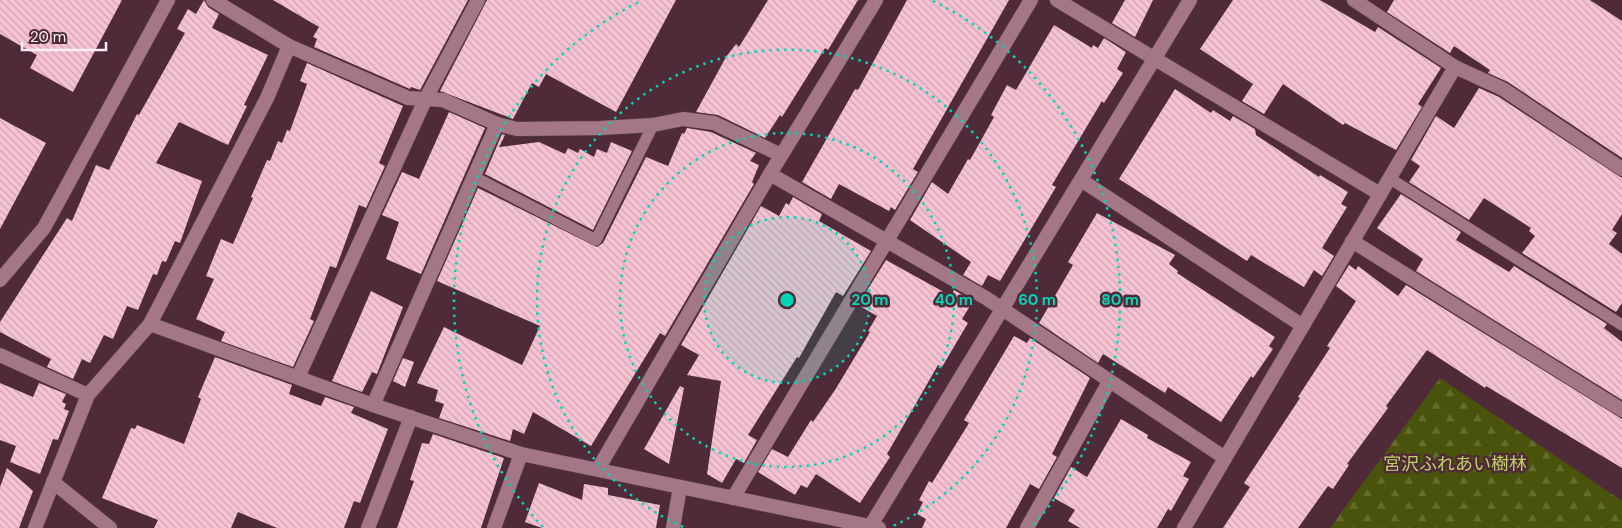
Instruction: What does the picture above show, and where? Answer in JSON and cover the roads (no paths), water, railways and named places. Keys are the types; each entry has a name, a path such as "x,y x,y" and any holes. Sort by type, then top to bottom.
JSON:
{"street":[{"path":"0,280 44,228 168,0"},
{"path":"213,0 289,46 408,98 443,100 497,124 517,129 653,126 683,118 714,123 781,155"},
{"path":"298,377 426,98 478,0"},
{"path":"598,469 781,155 876,0"},
{"path":"733,498 1031,0"},
{"path":"1057,0 1380,194"},
{"path":"150,324 373,405 522,454 733,498 839,524 875,526 1002,309 1190,0"},
{"path":"1354,0 1454,66 1504,89 1622,170"},
{"path":"35,528 88,395 150,324 267,98 289,46"},
{"path":"1184,528 1454,66"},
{"path":"373,405 497,124"},
{"path":"770,174 1002,309 1225,458"},
{"path":"1080,180 1302,326"},
{"path":"1352,241 1622,410"},
{"path":"0,355 88,395"},
{"path":"1027,528 1109,382"},
{"path":"368,528 411,417"},
{"path":"494,528 522,454"},
{"path":"53,482 110,528"},
{"path":"673,528 680,487"}],"lane":[{"path":"474,177 596,240 653,126"},
{"path":"1389,178 1622,325"}],"park label":[{"name":"宮沢ふれあい樹林","path":"1455,464"}]}
